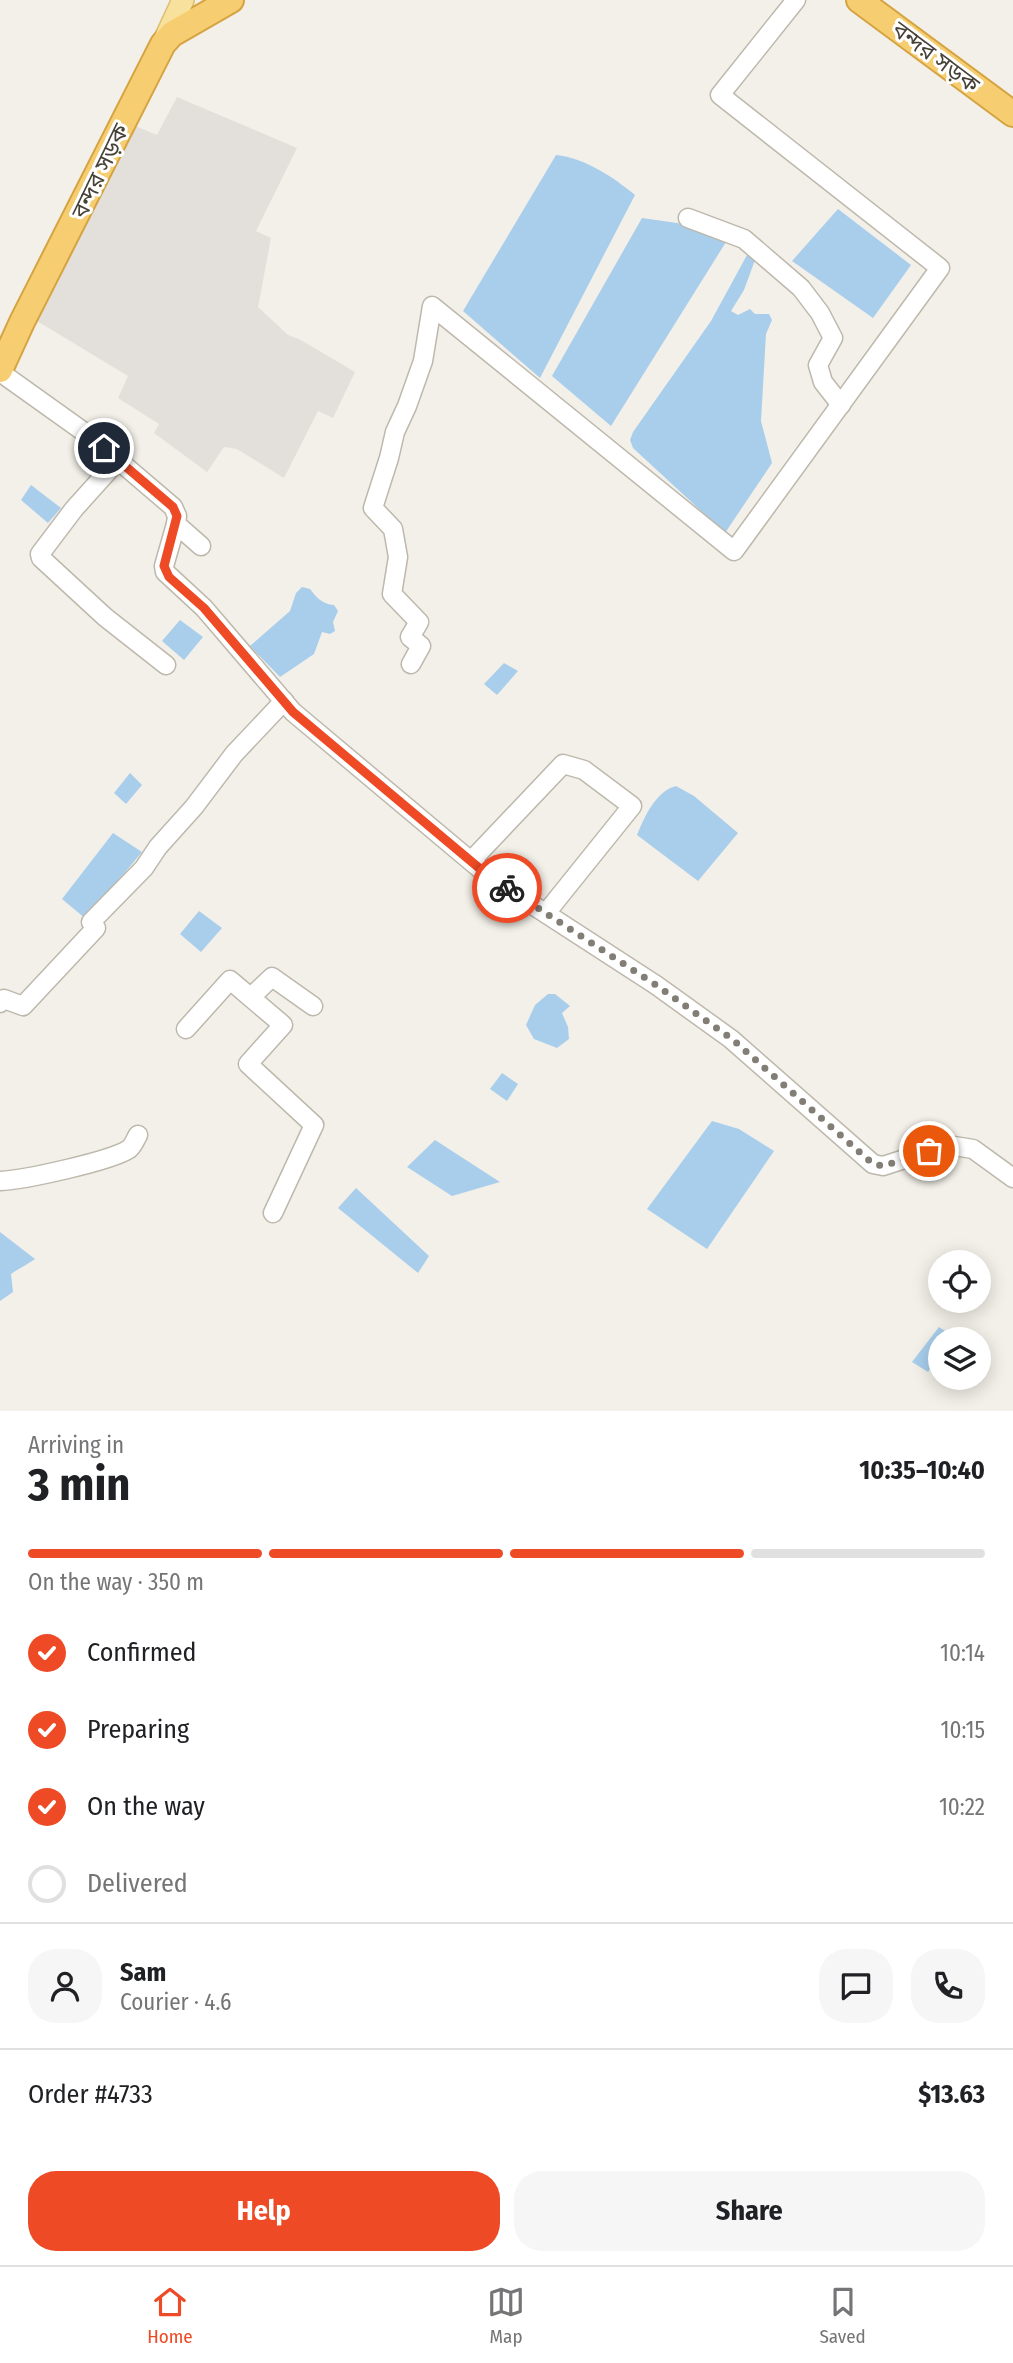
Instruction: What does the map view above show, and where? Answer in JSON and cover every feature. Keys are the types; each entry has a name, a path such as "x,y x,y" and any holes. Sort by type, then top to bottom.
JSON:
{"highway":[{"name":"বন্দর সড়ক","path":"0,371 22,322 163,44 172,34 231,0"},
{"name":"বন্দর সড়ক","path":"859,0 1013,114"}],"main road":[{"path":"163,44 183,0"}],"street":[{"path":"411,664 421,646 410,637 419,622 393,594 398,556 393,529 373,508 395,432 423,361 432,306 734,551 940,268 720,95 796,0"},
{"path":"688,218 744,239 800,288 820,313 833,338 818,365 823,382 841,405"},
{"path":"0,371 118,460 173,507 177,516 164,566 165,572 217,622 293,712 491,878 656,985 732,1039 873,1164 883,1166 948,1145 973,1149 1013,1178"},
{"path":"118,460 74,509 40,554 41,558 105,617 166,665"},
{"path":"176,524 201,546"},
{"path":"0,1003 4,999 23,1006 96,928 91,922 144,867 234,754 285,701"},
{"path":"471,861 563,764 584,770 632,806 546,913"},
{"path":"251,998 272,977 313,1006"},
{"path":"186,1029 230,980 283,1025 247,1064 314,1125 273,1213"},
{"path":"0,1181 33,1177 114,1155 131,1148 138,1135"}],"shaded area":[{"path":"177,97 297,148 256,231 271,238 258,307 288,335 355,372 333,418 318,411 284,478 237,449 224,447 207,472 154,433 159,424 118,398 128,376 32,318 128,123 157,135"}],"water":[{"path":"556,155 598,169 635,195 540,378 463,311"},
{"path":"838,209 911,265 873,318 792,261"},
{"path":"642,218 684,224 726,242 611,426 552,376"},
{"path":"747,255 755,260 744,290 731,311 738,315 750,309 755,314 769,314 772,320 766,334 761,421 772,463 725,533 633,448 630,440 711,321"},
{"path":"31,485 61,508 48,523 21,500"},
{"path":"302,587 310,589 323,602 334,605 338,611 333,622 335,631 330,634 322,632 314,654 280,677 250,646 290,611 296,593"},
{"path":"180,620 203,637 184,660 162,641"},
{"path":"504,663 518,671 497,695 484,684"},
{"path":"130,773 142,785 126,804 114,793"},
{"path":"676,786 694,796 738,833 698,881 637,835 657,799 662,793"},
{"path":"113,833 142,852 86,919 62,899"},
{"path":"199,911 222,928 201,952 180,934"},
{"path":"548,994 555,994 570,1006 562,1013 568,1027 569,1039 557,1048 534,1039 526,1025 535,1005"},
{"path":"502,1073 518,1084 507,1101 490,1089"},
{"path":"712,1121 739,1129 774,1151 707,1249 647,1209"},
{"path":"435,1140 500,1182 452,1196 407,1167"},
{"path":"356,1188 429,1256 418,1273 338,1208"},
{"path":"0,1232 35,1259 11,1274 13,1292 0,1301"},
{"path":"928,1341 928,1372 912,1362"}],"way so far":[{"path":"507,888 656,985 732,1039 873,1164 883,1166 929,1151"}],"route":[{"path":"104,448 176,512 176,524 164,566 169,577 195,598 293,712 491,878 507,888"}]}
